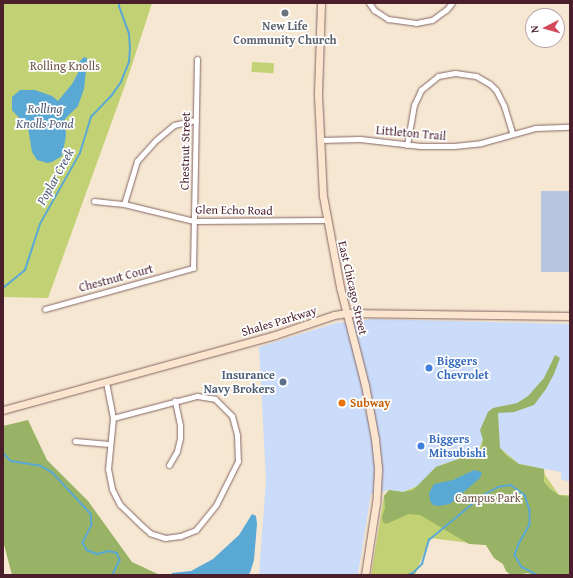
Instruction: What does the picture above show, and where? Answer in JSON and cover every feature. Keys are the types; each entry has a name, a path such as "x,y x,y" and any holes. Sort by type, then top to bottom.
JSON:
{"street":[{"name":"East Chicago Street","path":"320,3 318,95 323,196 340,287 348,313 372,421 378,470 376,503 365,575"},
{"path":"369,3 374,10 388,19 412,23 432,20 446,10 452,3"},
{"name":"Chestnut Street","path":"193,268 195,120 198,59"},
{"path":"407,145 412,109 421,90 438,76 455,73 476,76 486,81 496,90 504,106 512,133"},
{"path":"124,204 137,161 174,125 195,120"},
{"name":"Littleton Trail","path":"320,140 360,139 407,145 462,146 481,143 512,133 535,128 570,127"},
{"name":"Glen Echo Road","path":"94,201 124,204 194,221 327,220"},
{"name":"Chestnut Court","path":"45,309 193,268"},
{"name":"Shales Parkway","path":"3,410 274,335 334,315 348,313 570,316"},
{"path":"106,382 113,418 109,444 108,470 112,489 120,505 150,532 165,538 180,536 196,530 216,505 238,461 237,435 232,416 215,400 197,396 113,418"},
{"path":"169,465 177,451 180,438 180,425 175,401"},
{"path":"75,441 109,444"}],"shaded area":[{"path":"541,191 570,191 570,272 541,272"},
{"path":"374,319 570,324 570,482 561,479 561,472 519,464 478,452 436,467 420,485 403,492 389,490 371,494 358,574 259,575 266,480 259,347 336,323"}],"green space":[{"name":"Rolling Knolls","path":"3,3 152,3 128,77 48,298 3,297"},
{"path":"252,62 274,63 273,73 251,72"},
{"name":"Campus Park","path":"555,355 560,358 554,374 546,389 534,405 514,412 498,413 500,448 507,456 519,464 544,469 544,482 550,489 559,495 570,497 570,575 533,575 528,573 511,575 506,571 503,564 494,558 486,545 469,544 420,515 409,514 386,524 383,522 382,517 385,508 384,496 389,490 403,492 413,490 436,467 478,452 482,447 483,440 480,430 488,412 493,408 517,403 528,396 544,378"},
{"path":"28,420 47,460 88,501 132,562 160,575 12,575 3,541 3,426"},
{"name":"Campus Park","path":"483,439 500,448 519,464 544,469 545,475 559,495 570,495 570,575 533,575 528,573 511,575 506,571 503,564 494,558 486,545 430,538 415,575 371,575 384,496 389,490 403,492 420,485 436,467 478,452"}],"water":[{"name":"Rolling Knolls Pond","path":"84,57 87,58 87,62 84,89 78,106 65,119 66,136 62,156 52,162 47,163 37,160 32,152 28,128 12,110 12,97 20,90 35,90 52,96 58,101 72,84 78,73 79,62"},
{"path":"474,470 482,472 480,478 450,504 439,506 433,505 430,501 429,493 434,484 453,480"},
{"path":"252,514 256,516 257,524 254,560 250,573 247,575 171,575 172,573 191,571 213,559 239,535"}],"waterway":[{"name":"Poplar Creek","path":"3,288 25,270 40,224 80,153 91,117 112,95 121,82 129,62 130,49 129,34 119,7 119,3"},
{"name":"Poplar Creek","path":"3,453 11,461 41,466 52,472 91,514 92,525 83,543 87,550 97,554 109,551 117,553 120,560 113,575"},
{"name":"Poplar Creek","path":"408,575 413,573 422,564 429,540 482,496 498,487 511,485 525,495 530,510 530,525 520,542 515,555 522,567 538,575"}],"place":[{"name":"New Life Community Church","path":"285,13"},
{"name":"Biggers Chevrolet","path":"429,368"},
{"name":"Insurance Navy Brokers","path":"283,382"},
{"name":"Subway","path":"342,403"},
{"name":"Biggers Mitsubishi","path":"421,446"}]}
